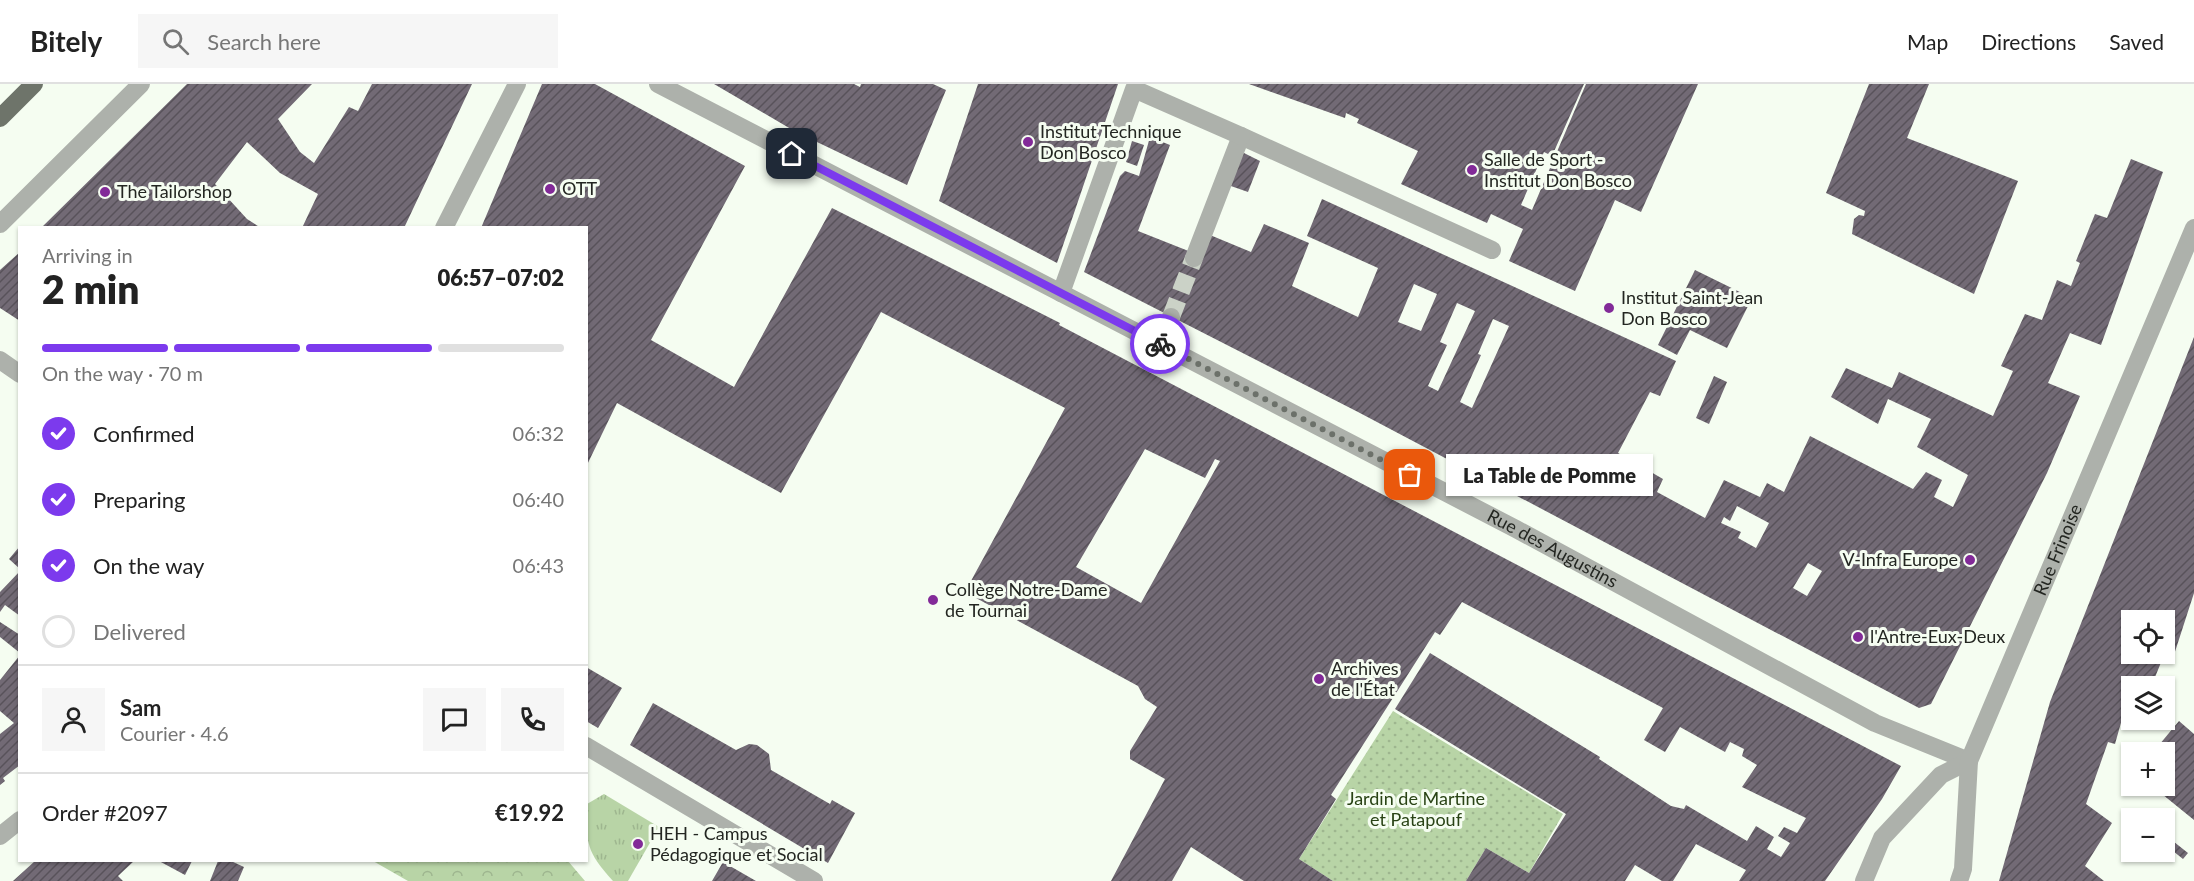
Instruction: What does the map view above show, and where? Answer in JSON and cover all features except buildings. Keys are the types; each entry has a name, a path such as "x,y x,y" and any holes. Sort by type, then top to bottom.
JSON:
{"main road":[{"path":"0,118 34,84"}],"street":[{"path":"0,224 141,84"},
{"path":"445,226 517,84"},
{"name":"Rue des Augustins","path":"658,84 1516,529 1875,723 1969,761"},
{"path":"1061,292 1134,89 1491,250"},
{"path":"1194,258 1241,136"},
{"name":"Rue Frinoise","path":"1959,881 1963,868 1969,761 2194,228"},
{"path":"1161,344 1172,317"},
{"path":"0,360 18,373"},
{"path":"588,747 814,881"},
{"path":"1864,881 1882,838 1941,774 1969,761"},
{"path":"0,837 18,822"}],"green space":[{"name":"Jardin de Martine et Patapouf","path":"1393,711 1563,814 1529,873 1486,848 1466,881 1333,881 1299,859"},
{"path":"604,794 659,827 628,881 613,881 597,862 588,838 588,803"},
{"path":"375,862 569,862 585,881 408,881"}],"tunnel":[{"path":"1171,317 1194,258"}],"way so far":[{"path":"1160,344 1410,475"}],"place":[{"name":"Institut Technique Don Bosco","path":"1028,142"},
{"name":"Salle de Sport - Institut Don Bosco","path":"1472,170"},
{"name":"OTT","path":"550,189"},
{"name":"The Tailorshop","path":"105,192"},
{"name":"Institut Saint-Jean Don Bosco","path":"1609,308"},
{"name":"La Table de Pomme","path":"1410,475"},
{"name":"V-Infra Europe","path":"1970,560"},
{"name":"Collège Notre-Dame de Tournai","path":"933,600"},
{"name":"l'Antre-Eux-Deux","path":"1858,637"},
{"name":"Archives de l'État","path":"1319,679"},
{"name":"HEH - Campus Pédagogique et Social","path":"638,844"}],"route":[{"path":"792,154 1160,344"}]}
